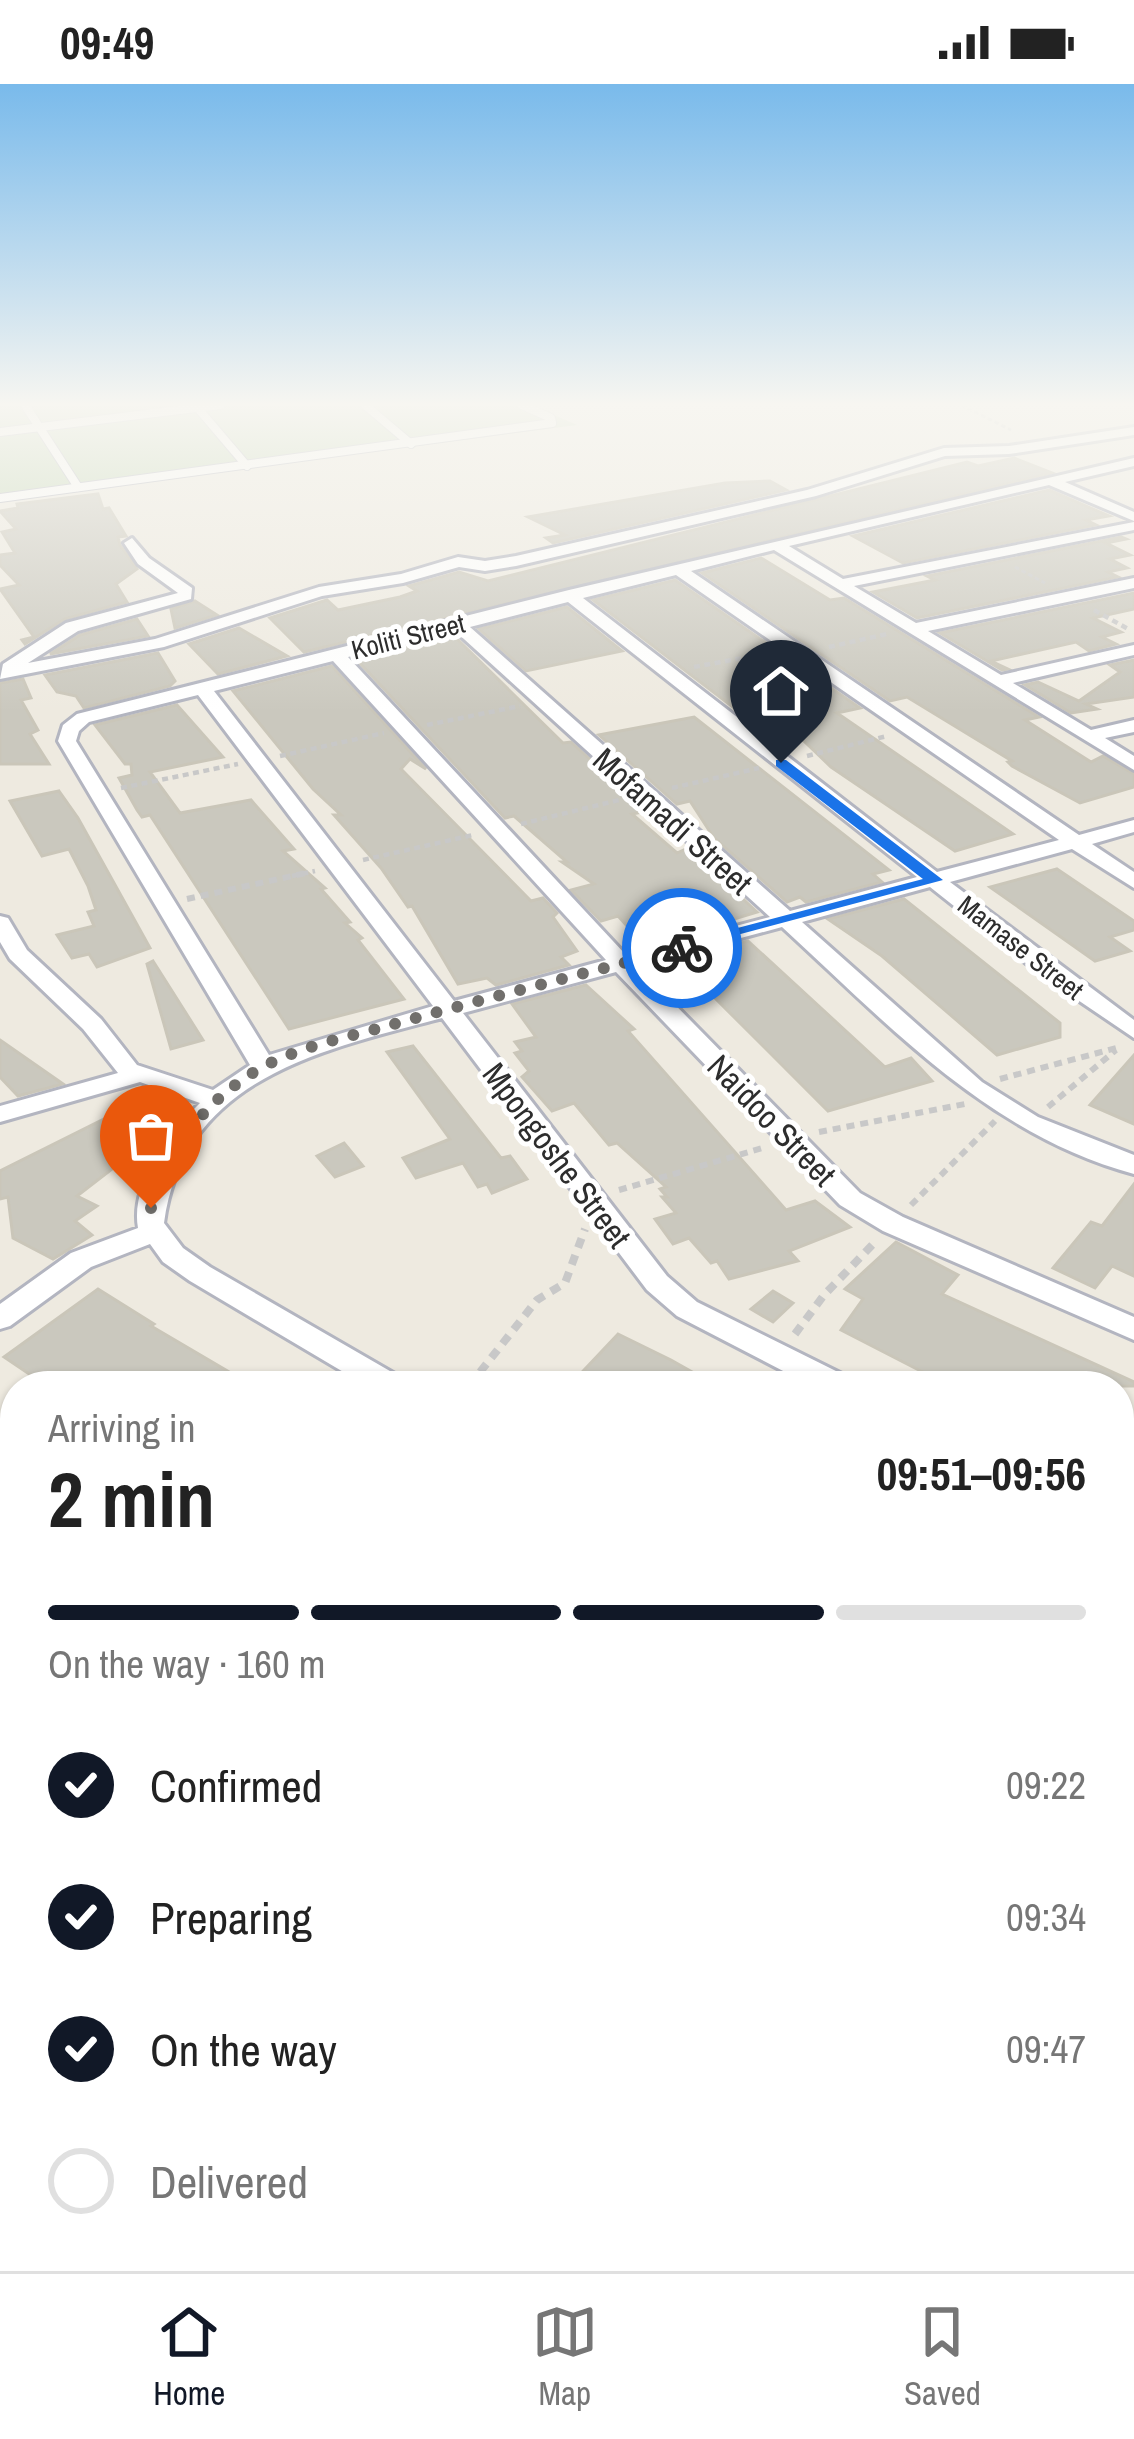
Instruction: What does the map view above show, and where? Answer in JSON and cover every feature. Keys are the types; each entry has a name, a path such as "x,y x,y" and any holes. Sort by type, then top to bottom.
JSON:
{"street":[{"path":"0,673 175,639 319,592 403,578 458,562 485,566 516,561 750,507"},
{"name":"Koliti Street","path":"264,1067 67,741 70,729 98,711 939,507"},
{"path":"1104,507 1134,522"},
{"path":"841,584 1134,522"},
{"path":"0,673 72,627 184,596 185,591 142,561 132,543"},
{"path":"776,545 1134,764"},
{"path":"679,569 1134,882"},
{"path":"916,628 1134,583"},
{"name":"Mamase Street","path":"569,596 935,880 1129,1039"},
{"name":"Mofamadi Street","path":"457,624 979,1092 1029,1123 1134,1165"},
{"path":"1001,680 1134,650"},
{"name":"Naidoo Street","path":"335,653 829,1181 877,1215 1134,1329"},
{"name":"Mpongoshe Street","path":"202,686 635,1258 670,1297 808,1371"},
{"path":"1089,736 1134,726"},
{"path":"366,1371 200,1274 173,1255 154,1232 151,1208 174,1153 218,1100 264,1067 342,1038 1134,826"},
{"path":"3,934 92,1024 120,1063 139,1075 218,1100"},
{"path":"0,1114 139,1075"},
{"path":"0,1319 81,1260 154,1232"}],"path":[{"path":"667,672 916,628"},
{"path":"100,792 542,701"},
{"path":"166,904 498,830 911,729"},
{"path":"788,1138 941,1112 979,1092 1129,1039"},
{"path":"1029,1123 1129,1039"}],"building":[{"path":"586,507 711,507 553,543 546,538 565,535 528,517"},
{"path":"786,507 910,507 304,652 270,618 327,600 338,610 400,597 417,591 409,586 459,572 488,581"},
{"path":"976,507 1088,507 1109,516 1086,520 1096,525 903,563 853,536"},
{"path":"109,508 126,536 118,537 120,545 137,569 116,584 127,602 65,619 25,644 22,640 34,637 0,589 19,585 0,565 0,555 15,553 2,532 16,529 0,511"},
{"path":"1126,539 1106,543 1130,555 1110,559 1127,568 1108,572 1118,577 917,618 873,592 935,580 927,576"},
{"path":"761,558 830,600 844,598 1039,717 1025,720 1091,762 1103,756 1134,774 1134,787 1080,803 1012,766 1008,762 1012,761 907,697 890,701 702,573"},
{"path":"675,580 860,708 837,713 1013,834 955,851 831,767 782,720 755,724 593,600"},
{"path":"1134,593 1134,609 1093,618 1121,632 1102,637 1116,644 1089,651 1076,642 991,661 1008,669 1002,670 940,633"},
{"path":"195,601 217,615 175,628 171,609"},
{"path":"567,607 622,651 526,671 479,629"},
{"path":"137,619 148,636 50,654 80,635"},
{"path":"239,628 287,656 218,674 189,644"},
{"path":"453,635 563,743 571,742 647,811 632,814 677,853 688,848 757,912 658,942 650,933 637,937 618,916 601,921 571,890 594,884 562,862 567,862 514,816 505,818 356,659"},
{"path":"158,653 175,681 170,686 84,708 76,696 57,692 45,675"},
{"path":"1134,660 1134,697 1086,704 1097,709 1071,713 1025,685 1038,682 1079,701 1120,672 1110,665"},
{"path":"332,666 426,769 410,759 401,769 531,901 543,898 557,913 553,917 577,951 561,957 569,965 496,985 487,978 458,984 412,906 408,907 334,815 341,815 313,789 233,691"},
{"path":"23,679 31,698 21,700 38,730 30,734 49,764 0,764 0,683"},
{"path":"177,705 223,757 150,772 180,813 251,800 294,849 283,851 325,888 321,889 404,999 289,1029 150,815 142,817 137,810 119,778 132,775 131,764 125,764 95,725"},
{"path":"694,717 889,870 873,874 882,882 806,902 800,897 787,902 714,838 690,801 677,804 599,735"},
{"path":"59,791 150,948 97,967 89,954 72,958 57,935 94,926 88,912 96,910 88,886 69,849 42,856 10,801"},
{"path":"1057,869 1134,921 1134,930 1110,937 1130,951 1095,961 990,887"},
{"path":"904,899 1060,1023 1060,1037 997,1055 882,956 828,919"},
{"path":"748,941 885,1067 911,1058 932,1081 828,1111 677,960"},
{"path":"153,961 203,1040 171,1049 147,964"},
{"path":"586,985 634,1029 628,1031 786,1210 815,1201 850,1227 789,1251 798,1261 729,1279 717,1261 711,1263 689,1238 673,1244 655,1219 676,1213 662,1197 667,1197 660,1189 666,1187 617,1143 609,1145 574,1103 552,1111 522,1077 529,1071 515,1053 522,1051 515,1042 536,1037 512,1004"},
{"path":"0,1040 63,1084 18,1096 0,1077"},
{"path":"413,1046 501,1158 510,1156 527,1179 492,1193 487,1184 478,1187 463,1163 416,1178 403,1158 450,1139 387,1052"},
{"path":"1134,1055 1134,1124 1090,1105"},
{"path":"110,1116 133,1132 119,1144 138,1149 77,1196 97,1206 75,1221 92,1235 53,1259 13,1238 8,1197 0,1199 0,1171"},
{"path":"344,1143 363,1166 335,1177 317,1156"},
{"path":"1134,1184 1134,1276 1112,1266 1095,1288 1053,1268 1091,1222 1102,1226"},
{"path":"896,1242 958,1275 942,1294 1110,1371 921,1371 841,1330 863,1299 845,1289"},
{"path":"98,1289 228,1371 25,1371 4,1357"},
{"path":"773,1291 793,1303 773,1322 751,1309"},
{"path":"618,1334 690,1371 583,1371"}],"way so far":[{"path":"151,1208 174,1153 201,1117 240,1080 264,1067 342,1038 682,948"}],"route":[{"path":"682,948 935,880 781,763"}]}
